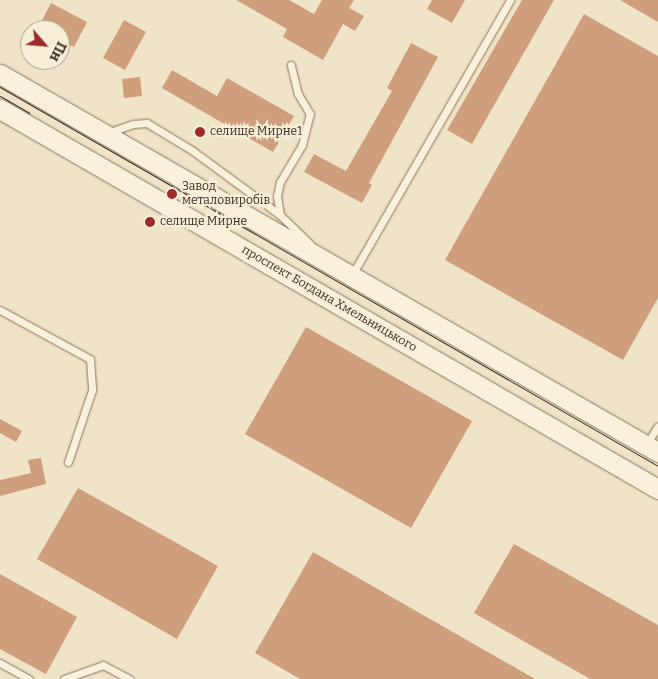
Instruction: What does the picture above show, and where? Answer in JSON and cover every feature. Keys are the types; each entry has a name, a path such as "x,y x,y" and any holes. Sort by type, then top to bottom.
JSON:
{"main road":[{"path":"0,74 652,449"},
{"name":"проспект Богдана Хмельницького","path":"0,109 658,489"}],"lane":[{"path":"352,276 510,0"},
{"path":"280,214 277,196 280,182 302,145 310,114 298,94 292,65"},
{"path":"105,134 133,124 147,123 193,151 280,214 330,263"},
{"path":"0,310 90,359 92,390 68,462"},
{"path":"652,449 658,426"},
{"path":"0,663 30,679"},
{"path":"64,679 104,666 129,679"}],"building":[{"path":"236,0 289,0 314,14 322,0 354,0 349,8 364,16 355,31 343,24 323,60 283,37 287,29"},
{"path":"432,0 465,0 452,23 427,9"},
{"path":"522,0 554,0 472,144 447,130"},
{"path":"620,0 658,0 658,22"},
{"path":"51,3 87,22 74,47 70,45 70,20 42,20"},
{"path":"584,14 658,56 658,298 623,360 445,260"},
{"path":"124,20 146,32 125,70 103,58"},
{"path":"411,43 438,57 369,183 372,185 362,203 304,172 314,154 346,171 392,91 387,88"},
{"path":"172,70 217,96 227,78 294,116 273,152 162,88"},
{"path":"140,77 142,96 124,98 122,79"},
{"path":"306,327 472,421 411,528 245,434"},
{"path":"0,419 22,431 16,442 0,433"},
{"path":"41,458 46,484 0,496 0,480 31,473 28,460"},
{"path":"78,488 218,566 177,639 37,559"},
{"path":"514,544 658,625 658,679 590,679 474,613"},
{"path":"313,552 535,679 300,679 255,653"},
{"path":"0,574 77,617 46,674 0,649"}],"tram line":[{"path":"0,87 658,466"},
{"path":"0,96 30,113"}],"place":[{"name":"селище Мирне1","path":"200,132"},
{"name":"Завод металовиробів","path":"172,194"},
{"name":"селище Мирне","path":"150,222"}]}
